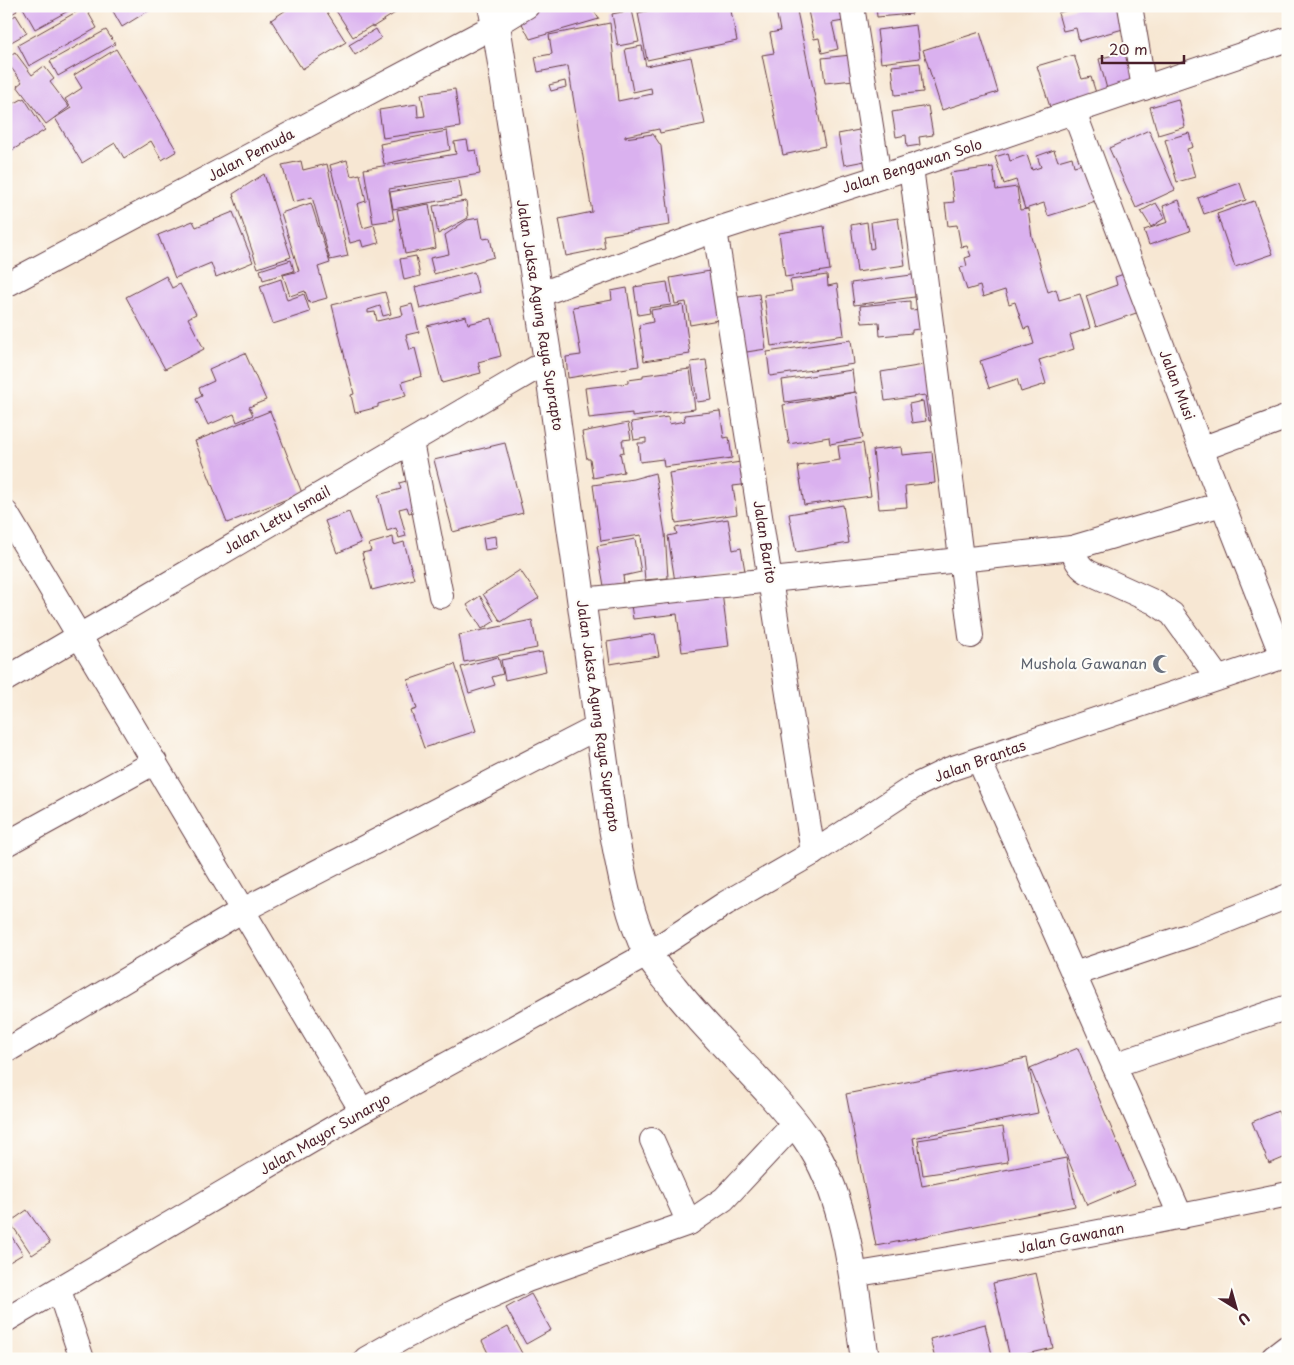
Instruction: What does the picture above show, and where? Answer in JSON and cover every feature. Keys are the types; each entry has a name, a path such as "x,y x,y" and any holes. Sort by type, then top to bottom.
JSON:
{"main road":[{"name":"Jalan Jaksa Agung Raya Suprapto","path":"494,16 548,361 583,600 598,727 619,863 636,928 648,954 687,1004 775,1099 807,1139 825,1171 841,1215 864,1359"},
{"path":"1275,1359 1288,1349"}],"street":[{"name":"Jalan Pemuda","path":"6,286 494,16 527,6"},
{"path":"852,6 879,177"},
{"path":"1130,6 1144,88"},
{"name":"Jalan Bengawan Solo","path":"538,295 715,230 911,167 1288,39"},
{"name":"Jalan Musi","path":"1074,112 1222,504 1285,656"},
{"path":"911,167 970,636"},
{"name":"Jalan Barito","path":"715,230 813,853"},
{"name":"Jalan Lettu Ismail","path":"6,679 548,361"},
{"path":"1201,449 1288,417"},
{"path":"411,442 441,596"},
{"path":"583,600 1072,548 1222,504"},
{"path":"6,513 362,1111"},
{"path":"1072,548 1075,560 1082,568 1154,602 1172,614 1214,671"},
{"name":"Jalan Brantas","path":"648,954 726,903 813,853 915,786 950,769 979,760 1214,671 1285,656"},
{"path":"6,1051 243,910 598,727"},
{"path":"979,760 1181,1217"},
{"path":"6,844 155,762"},
{"path":"1074,974 1192,934 1288,896"},
{"name":"Jalan Mayor Sunaryo","path":"6,1320 362,1111 648,954"},
{"path":"1114,1065 1288,1007"},
{"path":"366,1359 401,1338 456,1311 527,1280 689,1223 724,1199 794,1124"},
{"path":"652,1140 689,1223"},
{"name":"Jalan Gawanan","path":"852,1275 987,1254 1181,1217 1288,1194"},
{"path":"59,1290 82,1359"}],"building":[{"path":"6,6 15,6 17,11 6,17"},
{"path":"22,6 77,6 35,29"},
{"path":"110,6 156,6 122,27"},
{"path":"292,6 323,6 346,42 302,69 271,20"},
{"path":"333,6 406,6 353,37"},
{"path":"531,6 591,6 599,19 530,39 517,14"},
{"path":"668,6 730,6 737,41 647,60 638,13"},
{"path":"796,6 825,146 783,155 762,55 774,53 770,33 780,31 776,10"},
{"path":"807,6 847,6 849,20 832,23 838,49 822,53 819,38 814,39"},
{"path":"876,6 911,6 912,14 877,17"},
{"path":"1081,6 1122,6 1127,28 1079,41 1076,28 1063,31 1058,13"},
{"path":"85,7 97,28 29,66 18,45"},
{"path":"632,10 639,42 618,46 612,14"},
{"path":"16,15 27,33 6,45 6,21"},
{"path":"610,23 618,101 652,94 651,88 633,92 625,49 642,46 646,66 691,57 705,124 660,133 659,129 625,136 625,138 653,134 661,146 670,225 603,235 605,248 566,256 559,219 592,212 568,66 538,72 535,57 552,54 549,35"},
{"path":"916,25 920,58 881,63 877,30"},
{"path":"376,29 381,38 355,55 349,45"},
{"path":"106,30 115,44 58,76 50,61"},
{"path":"980,32 998,92 942,110 923,50"},
{"path":"116,49 177,151 162,160 151,141 124,158 115,143 82,163 55,118 71,108 65,99 82,88 74,75"},
{"path":"1127,51 1136,85 1108,93 1099,59"},
{"path":"15,52 32,75 44,66 54,79 50,82 69,107 46,124 17,86 22,82 6,61 6,58"},
{"path":"851,55 854,80 825,83 822,58"},
{"path":"1074,55 1082,79 1091,77 1096,93 1050,107 1037,66"},
{"path":"920,63 923,92 895,95 892,66"},
{"path":"565,81 566,87 551,91 549,85"},
{"path":"455,89 460,127 383,138 379,110 417,104 418,117 425,116 421,94"},
{"path":"24,98 45,130 6,154 6,108"},
{"path":"1178,99 1185,127 1158,135 1150,107"},
{"path":"928,106 933,135 919,137 920,145 907,147 906,135 896,137 892,112"},
{"path":"864,129 870,160 844,165 838,134"},
{"path":"1149,130 1175,190 1136,208 1109,148"},
{"path":"447,131 450,150 384,164 380,144"},
{"path":"1189,133 1193,147 1187,149 1195,177 1177,182 1165,140"},
{"path":"467,140 469,151 476,150 480,174 389,189 394,220 373,223 364,169 456,154 454,142"},
{"path":"1054,150 1058,161 1072,157 1074,166 1090,162 1102,199 1048,216 1044,203 1025,209 1016,180 1004,184 995,157 1008,153 1010,161 1027,155 1032,170 1041,167 1037,156"},
{"path":"347,160 351,176 360,174 366,201 357,204 363,228 374,225 379,243 363,247 361,240 350,243 330,165"},
{"path":"301,161 303,170 327,164 348,256 330,260 312,197 293,202 282,165"},
{"path":"993,167 996,190 1017,187 1020,210 1028,209 1032,237 1048,292 1056,289 1059,300 1080,294 1090,328 1070,335 1074,349 1039,360 1046,384 1021,392 1017,379 989,388 980,361 1034,344 1029,327 1024,329 1015,302 1009,304 1005,290 983,297 980,286 967,290 960,268 967,266 965,258 971,256 967,246 961,247 957,225 948,226 945,203 954,202 950,173"},
{"path":"264,174 291,257 258,268 233,194"},
{"path":"459,180 462,197 393,209 390,192"},
{"path":"1240,183 1246,200 1204,214 1198,198"},
{"path":"1179,200 1190,231 1149,245 1144,230 1168,222 1163,206"},
{"path":"466,201 468,218 438,234 433,206"},
{"path":"1254,201 1273,254 1235,267 1217,214"},
{"path":"311,203 330,263 318,267 327,298 309,303 305,291 290,296 283,275 299,271 281,213"},
{"path":"1156,203 1165,218 1151,227 1141,211"},
{"path":"429,204 436,248 405,254 397,210"},
{"path":"233,212 253,262 216,277 211,263 175,278 158,235 193,221 196,227"},
{"path":"479,218 483,239 490,238 494,257 434,274 430,258 449,254 445,235 467,220"},
{"path":"898,218 905,265 857,272 851,225 867,222 870,249 874,248 871,222"},
{"path":"824,226 830,270 785,277 779,233"},
{"path":"416,256 420,276 404,280 400,259"},
{"path":"291,260 294,271 263,280 260,270"},
{"path":"710,271 724,319 690,325 686,302 675,304 670,278"},
{"path":"474,272 479,293 420,309 415,287"},
{"path":"1130,272 1142,311 1096,327 1086,296 1117,285 1115,277"},
{"path":"919,274 922,296 854,305 851,283"},
{"path":"827,275 828,286 837,284 844,335 771,346 764,295 792,291 790,280"},
{"path":"166,276 172,288 180,284 196,314 188,318 204,349 165,369 126,297"},
{"path":"281,279 287,300 304,294 310,312 273,324 260,286"},
{"path":"667,282 671,305 649,308 650,313 638,315 634,287"},
{"path":"627,288 639,366 568,378 566,357 581,355 573,307 612,300 611,291"},
{"path":"385,292 391,314 383,316 380,306 368,310 368,313 375,312 377,321 403,315 401,307 412,304 419,332 406,335 410,350 415,348 422,376 402,382 406,396 378,404 378,407 355,413 351,395 354,394 332,305"},
{"path":"759,294 766,349 740,353 732,298"},
{"path":"910,301 910,310 924,309 925,328 912,330 912,333 880,336 879,322 862,323 860,306"},
{"path":"683,305 690,354 644,361 639,325 653,322 651,310"},
{"path":"466,316 468,324 492,318 501,356 478,362 481,373 442,383 427,326"},
{"path":"851,340 854,364 770,376 767,352"},
{"path":"245,353 266,400 249,407 253,415 237,422 234,414 208,425 196,399 202,396 199,388 214,381 209,369"},
{"path":"706,360 712,400 697,402 691,362"},
{"path":"930,364 942,419 929,421 925,395 885,401 881,372"},
{"path":"690,369 695,409 632,417 632,413 589,418 585,388 628,383 628,380 643,378 643,375"},
{"path":"852,370 855,392 785,402 782,380"},
{"path":"856,392 863,438 830,444 829,437 789,444 783,405"},
{"path":"923,401 926,421 912,423 909,404"},
{"path":"270,411 302,493 227,523 195,441"},
{"path":"720,411 724,438 729,437 732,458 664,467 663,459 640,462 638,443 646,443 646,438 634,440 631,422 668,417 669,424 685,421 684,415"},
{"path":"628,423 631,439 622,440 624,452 620,453 624,472 593,478 590,459 587,459 582,432"},
{"path":"505,443 523,513 453,532 434,460"},
{"path":"863,443 871,496 804,505 798,466 840,460 838,446"},
{"path":"901,447 902,455 932,452 935,483 905,486 907,507 879,509 873,450"},
{"path":"747,461 750,484 733,486 737,514 676,523 669,473"},
{"path":"655,473 665,533 668,578 645,580 641,535 601,541 593,485 633,479"},
{"path":"410,480 418,511 409,513 407,507 399,509 406,536 399,538 396,528 387,531 378,495 401,489 399,483"},
{"path":"843,505 849,543 796,552 789,514"},
{"path":"349,512 361,543 337,553 325,521"},
{"path":"728,519 733,550 741,548 745,571 675,582 668,536 677,534 675,528"},
{"path":"496,536 497,548 485,550 483,538"},
{"path":"393,537 394,545 404,542 414,579 372,590 362,553 371,551 369,544"},
{"path":"635,539 641,572 623,576 624,583 604,586 597,546"},
{"path":"520,570 539,598 501,622 483,594"},
{"path":"722,593 729,646 682,652 677,614 633,619 631,605"},
{"path":"480,596 495,621 482,629 467,605"},
{"path":"532,620 537,648 464,662 459,635"},
{"path":"655,634 659,656 610,664 607,642"},
{"path":"542,652 546,671 505,680 501,660"},
{"path":"498,657 503,674 492,677 495,685 469,693 461,667"},
{"path":"455,664 476,731 424,748 411,711 417,709 408,680"},
{"path":"1078,1048 1135,1185 1087,1205 1030,1068"},
{"path":"1027,1058 1038,1113 913,1138 922,1186 1066,1158 1075,1206 876,1246 846,1094"},
{"path":"1278,1111 1288,1134 1288,1156 1269,1164 1252,1122"},
{"path":"1003,1127 1008,1162 923,1175 918,1140"},
{"path":"27,1210 50,1243 32,1255 10,1222"},
{"path":"6,1228 23,1254 6,1264"},
{"path":"1036,1273 1053,1348 1010,1358 993,1283"},
{"path":"531,1294 551,1330 526,1344 506,1308"},
{"path":"985,1324 993,1359 935,1359 930,1339"},
{"path":"508,1327 525,1359 491,1359 482,1341"}],"place":[{"name":"Mushola Gawanan","path":"1162,664"}]}
